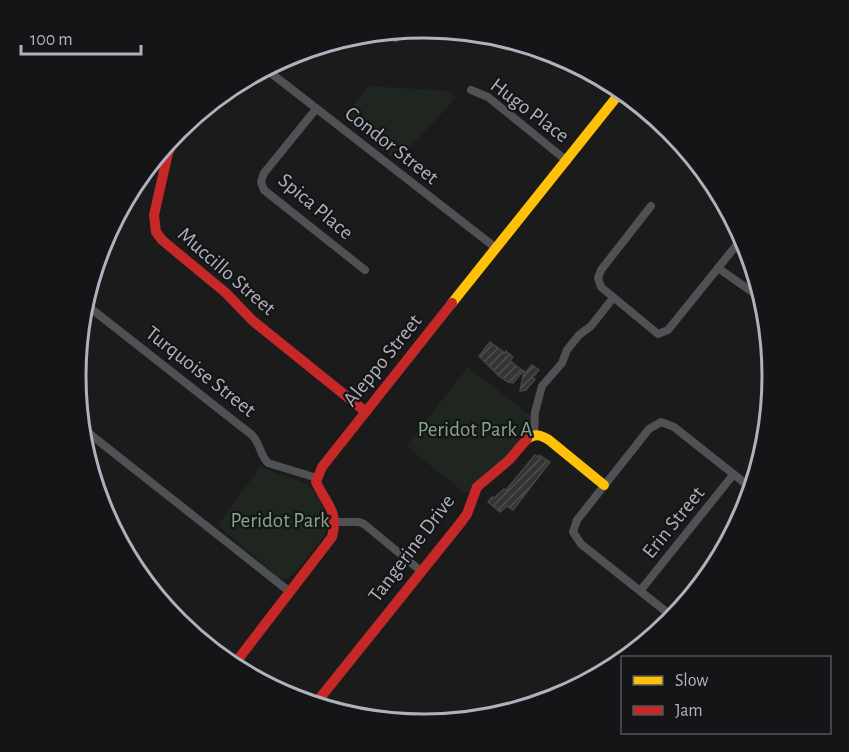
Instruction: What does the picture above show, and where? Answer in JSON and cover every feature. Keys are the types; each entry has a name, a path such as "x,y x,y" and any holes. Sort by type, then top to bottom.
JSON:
{"street":[{"name":"Condor Street","path":"272,74 496,248"},
{"name":"Hugo Place","path":"471,90 488,97 567,161"},
{"name":"Aleppo Street","path":"317,478 322,467 616,97"},
{"name":"Spica Place","path":"316,109 264,173 261,183 264,190 364,270"},
{"name":"Muccillo Street","path":"167,156 154,215 156,232 162,240 226,293 253,321 366,412"},
{"path":"651,206 601,270 598,278 601,287 658,333 668,330 737,245"},
{"path":"718,268 752,292"},
{"path":"604,484 549,440 534,435 535,412 542,386 562,363 567,350 579,335 591,326 613,298"},
{"name":"Turquoise Street","path":"93,309 252,435 258,441 268,463 317,478"},
{"path":"667,612 581,544 573,532 577,520 649,429 661,422 674,427 745,484"},
{"name":"Tangerine Drive","path":"320,698 466,514 477,487 534,435"},
{"path":"92,436 290,592"},
{"name":"Erin Street","path":"640,591 734,475"},
{"path":"239,659 328,544 335,522 330,504 318,486 317,478"},
{"path":"335,522 364,524 421,571"}],"green space":[{"path":"368,86 452,91 451,93 456,98 397,161 343,118"},
{"name":"Peridot Park A","path":"468,367 532,417 530,431 513,451 470,492 464,492 406,446"},
{"name":"Peridot Park","path":"261,466 304,483 322,504 327,518 326,531 322,539 296,571 284,580 218,525"}],"building":[{"path":"490,342 513,357 510,361 523,371 513,383 499,376 479,356"},
{"path":"532,365 539,370 532,378 535,379 526,390 520,391 524,371 526,372"},
{"path":"535,455 550,462 513,510 507,506 500,512 488,502 504,489 506,490"}],"traffic: slow":[{"path":"452,303 616,97"},
{"path":"527,439 538,435 549,440 604,485"}],"traffic: jam":[{"path":"167,156 154,215 156,232 162,240 226,293 253,321 366,412"},
{"path":"239,659 332,537 333,514 316,482 322,467 452,303"},
{"path":"320,698 462,521 477,487 509,460 527,439"}]}
